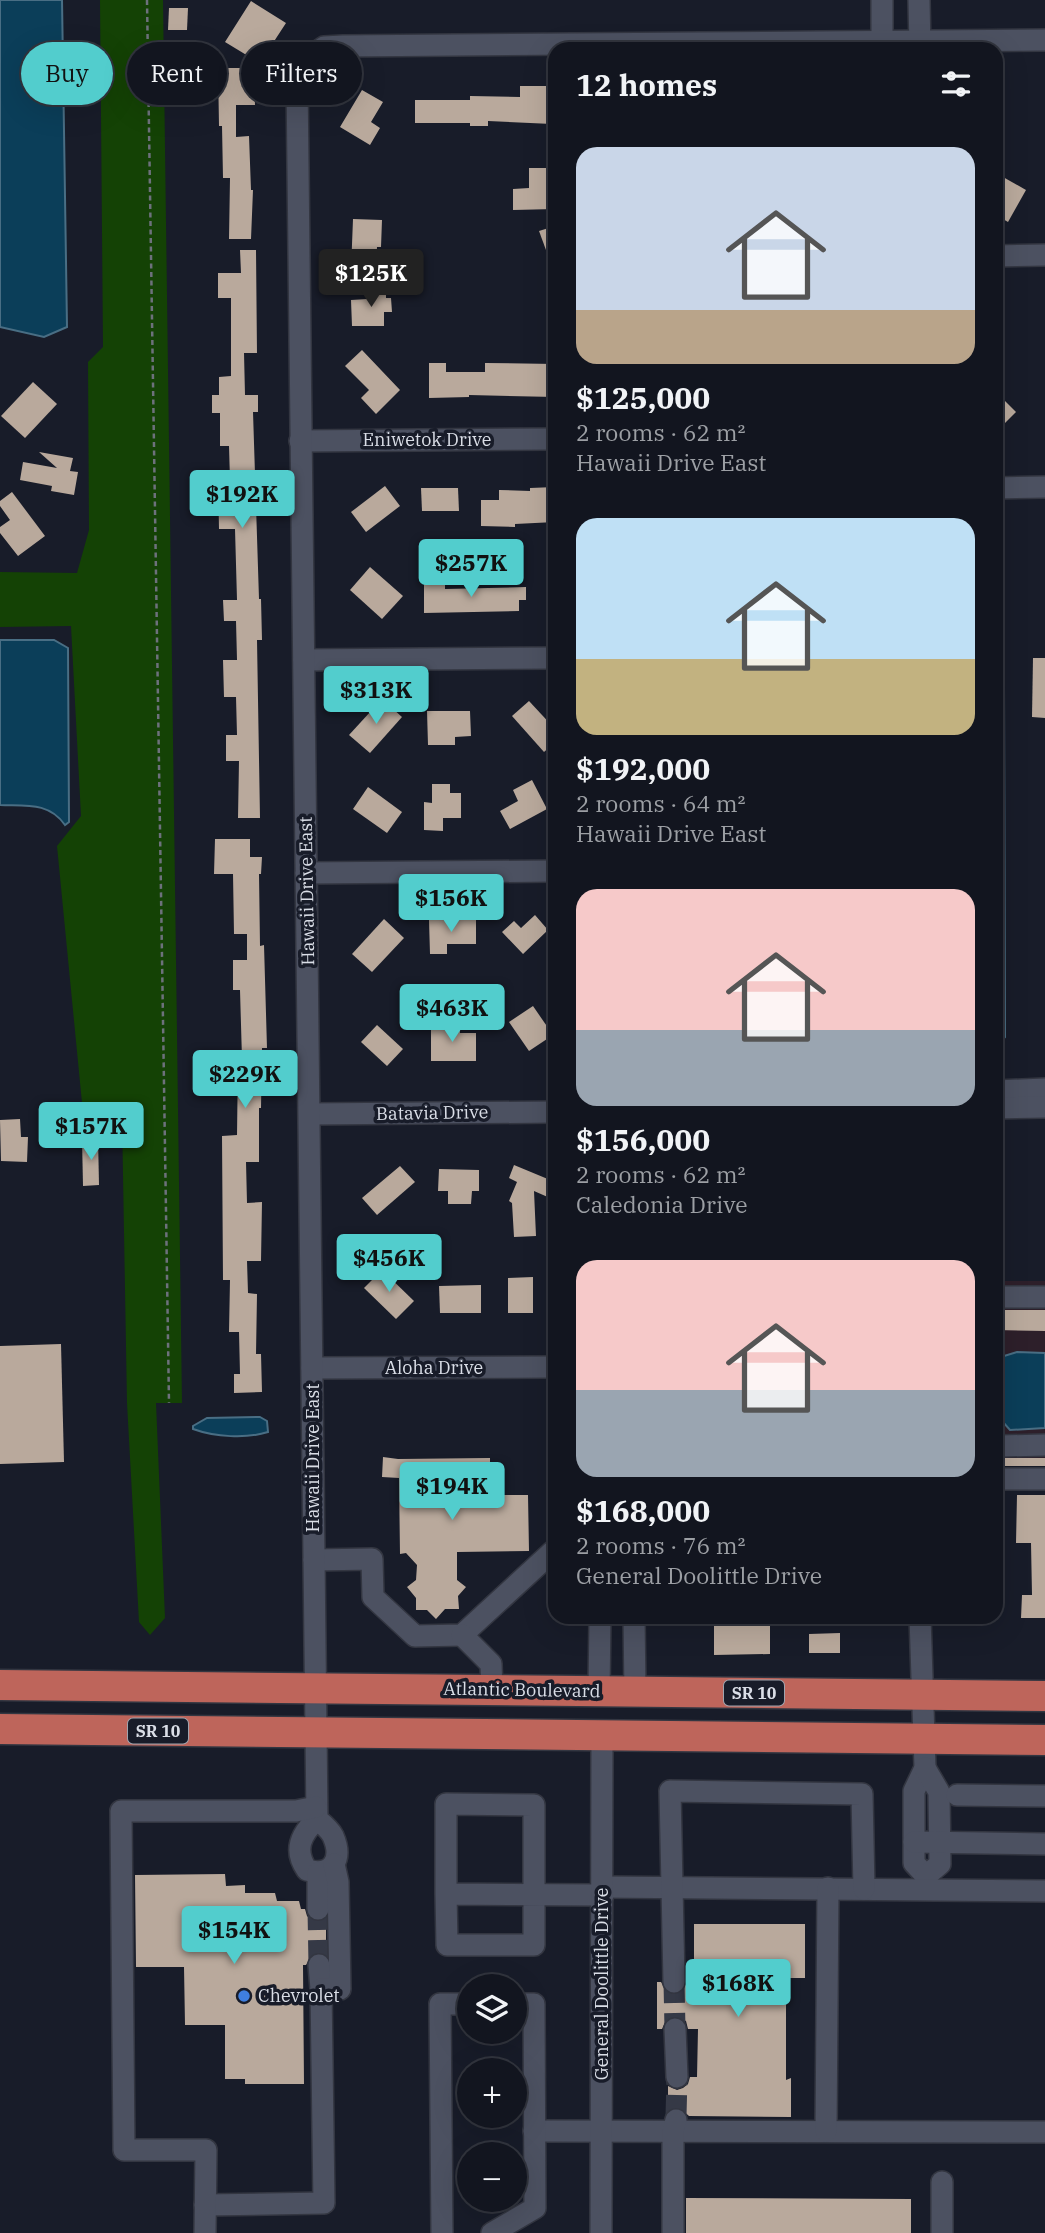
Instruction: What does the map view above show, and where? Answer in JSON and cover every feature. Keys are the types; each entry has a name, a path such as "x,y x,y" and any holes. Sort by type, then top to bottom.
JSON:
{"highway":[{"name":"Atlantic Boulevard","path":"0,1685 1045,1696"},
{"name":"SR 10","path":"0,1729 1045,1740"}],"street":[{"path":"882,0 882,42"},
{"path":"919,0 920,42"},
{"path":"995,42 1045,40"},
{"name":"Hawaii Drive East","path":"317,1813 297,80 301,63 324,47 548,46"},
{"path":"1003,256 1045,255"},
{"name":"Eniwetok Drive","path":"300,441 548,439"},
{"path":"1003,488 1045,487"},
{"path":"304,660 548,658"},
{"path":"306,873 548,872"},
{"path":"1003,1091 1045,1089"},
{"path":"1003,1108 1045,1107"},
{"name":"Batavia Drive","path":"310,1114 548,1111"},
{"path":"1003,1297 1045,1297"},
{"name":"Aloha Drive","path":"312,1367 548,1367"},
{"path":"1003,1446 1045,1445"},
{"path":"1003,1479 1045,1479"},
{"path":"314,1560 372,1559 373,1597 415,1636 462,1635 548,1556"},
{"path":"599,1691 600,1624"},
{"path":"634,1624 635,1692"},
{"path":"920,1624 925,1768 915,1791 914,1863 926,1883"},
{"path":"462,1635 491,1664 492,1690"},
{"name":"General Doolittle Drive","path":"601,2233 602,1736"},
{"path":"925,1768 939,1792 940,1842 940,1864 926,1883"},
{"path":"674,1982 670,1791 862,1794 864,1889"},
{"path":"957,1795 1045,1796"},
{"path":"446,1804 534,1805 534,1945 447,1945 446,1894 446,1804"},
{"path":"205,2233 206,2150 124,2150 121,1811 317,1813 332,1833 337,1850 326,1869 318,1909"},
{"path":"317,1813 304,1832 301,1861 307,1870 326,1869"},
{"path":"914,1842 1045,1844"},
{"path":"205,2204 324,2203 331,1989 338,1882 326,1869"},
{"path":"446,1894 534,1895 673,1887 864,1889 926,1883 1045,1891"},
{"path":"826,2131 828,1888"},
{"path":"319,1965 331,1989"},
{"path":"442,2233 440,2004 457,2004"},
{"path":"492,2233 535,2208 534,2004 527,2004"},
{"path":"675,2029 677,2077"},
{"path":"673,2233 675,2124"},
{"path":"534,2131 601,2131 675,2124 826,2131 1045,2132"},
{"path":"942,2182 942,2233"}],"path":[{"path":"148,0 169,1403"}],"shaded area":[{"path":"1003,1281 1045,1281 1045,1466 1003,1466"}],"green space":[{"path":"100,0 163,0 164,42 127,42 127,105 164,105 182,1403 156,1403 165,1618 150,1635 139,1622 127,1403 122,1118 83,1113 57,846 81,816 71,626 0,627 0,572 77,573 89,530 88,362 103,347 101,105 113,105 113,42 100,42"}],"water":[{"path":"0,0 62,0 63,42 21,42 21,105 64,105 67,327 44,337 0,327"},
{"path":"0,640 54,640 68,648 69,822 65,825 52,812 44,809 0,805"},
{"path":"1003,682 1004,684 1003,1039"},
{"path":"1017,1352 1045,1353 1045,1428 1010,1430 1003,1422 1004,1356"},
{"path":"260,1417 267,1421 268,1432 230,1436 193,1429 193,1426 207,1418"}],"building":[{"path":"251,1 286,23 274,42 241,42 241,52 225,42"},
{"path":"169,8 188,8 187,30 168,30"},
{"path":"227,68 241,68 241,105 236,105 236,137 249,136 253,190 251,239 229,239 230,178 223,178 222,126 219,126 219,105 227,105"},
{"path":"520,86 548,86 548,124 488,121 488,126 470,126 470,123 415,123 415,100 470,100 470,96 520,97"},
{"path":"362,90 383,102 371,122 380,128 370,145 340,127 353,105 362,105"},
{"path":"529,168 548,168 548,209 513,210 513,189 529,188"},
{"path":"1003,177 1026,190 1008,222 1003,219"},
{"path":"353,219 382,220 381,247 377,247 376,270 351,270"},
{"path":"548,228 548,255 539,231"},
{"path":"240,250 256,250 257,353 244,353 245,395 258,395 258,412 253,412 262,640 257,640 260,818 238,818 239,761 226,761 226,735 237,735 236,697 224,697 223,660 237,660 236,621 224,621 223,600 237,600 235,529 219,529 218,480 230,480 229,446 220,446 220,413 212,413 212,395 219,395 219,377 231,376 231,298 218,298 218,273 241,273"},
{"path":"386,288 386,298 391,298 392,312 384,312 384,326 352,326 351,300 367,299 366,289"},
{"path":"362,350 400,390 376,414 361,398 369,390 345,366"},
{"path":"429,363 446,363 446,372 485,372 485,363 548,364 548,397 469,395 429,398"},
{"path":"33,382 57,404 25,438 1,416"},
{"path":"1003,399 1016,412 1003,425"},
{"path":"39,452 73,458 70,471 78,472 74,495 51,491 52,486 20,480 23,462 57,468"},
{"path":"385,486 400,506 366,532 351,512"},
{"path":"548,487 548,522 515,524 515,527 481,526 481,500 499,500 499,490 530,491 530,488"},
{"path":"421,488 458,488 459,511 422,511"},
{"path":"12,492 45,536 18,556 0,533 0,527 10,520 0,506 0,501"},
{"path":"370,567 403,596 382,619 350,590"},
{"path":"424,581 445,582 445,589 526,587 526,600 519,600 519,611 424,613"},
{"path":"1033,658 1045,658 1045,718 1032,717"},
{"path":"382,699 402,717 370,753 349,735"},
{"path":"529,701 548,721 548,748 544,752 512,716"},
{"path":"427,711 470,711 471,736 455,737 455,745 428,745"},
{"path":"532,780 547,809 510,829 500,811 518,801 513,790"},
{"path":"432,784 450,784 450,793 461,793 461,818 443,818 443,831 424,830 424,802 432,803"},
{"path":"368,787 402,812 387,833 353,809"},
{"path":"215,839 250,839 250,857 262,857 259,874 260,946 264,945 267,1048 262,1048 259,1162 246,1162 247,1203 262,1202 261,1261 247,1261 248,1293 257,1294 256,1354 261,1354 262,1392 234,1393 234,1374 240,1374 239,1332 229,1332 230,1280 223,1280 222,1136 237,1135 238,1059 242,1059 240,990 233,990 233,960 247,960 247,934 234,934 233,874 214,874"},
{"path":"535,915 548,930 523,954 502,932 514,921 521,928"},
{"path":"384,919 404,938 372,972 352,954"},
{"path":"476,919 476,944 447,944 447,954 430,954 429,920"},
{"path":"533,1006 548,1028 548,1038 529,1051 509,1022"},
{"path":"431,1024 460,1024 460,1033 476,1033 476,1061 431,1061"},
{"path":"377,1025 403,1049 387,1066 361,1042"},
{"path":"20,1119 21,1137 28,1137 27,1162 1,1161 0,1120"},
{"path":"98,1137 99,1185 83,1186 82,1138"},
{"path":"514,1165 548,1179 548,1197 534,1191 536,1236 514,1237 512,1203 509,1201 517,1182 509,1178"},
{"path":"400,1166 415,1182 377,1215 362,1198"},
{"path":"439,1169 479,1170 479,1191 472,1191 471,1204 448,1204 448,1191 438,1191"},
{"path":"382,1270 414,1301 396,1319 364,1288"},
{"path":"533,1277 533,1313 508,1313 508,1278"},
{"path":"481,1285 481,1313 440,1313 439,1286"},
{"path":"1003,1310 1045,1310 1045,1331 1003,1330"},
{"path":"61,1344 64,1462 0,1464 0,1346"},
{"path":"383,1457 490,1458 490,1495 528,1495 529,1551 457,1552 457,1580 466,1587 458,1596 459,1609 445,1609 436,1619 427,1610 416,1610 416,1598 407,1587 416,1580 417,1565 406,1553 400,1554 399,1478 382,1477"},
{"path":"1003,1458 1045,1458 1045,1466 1003,1466"},
{"path":"1017,1495 1045,1495 1045,1618 1021,1618 1022,1595 1032,1595 1031,1543 1016,1543"},
{"path":"714,1624 770,1624 770,1654 714,1655"},
{"path":"840,1633 840,1653 809,1653 809,1634"},
{"name":"Chevrolet","path":"225,1874 226,1886 245,1885 245,1893 275,1893 277,1901 299,1901 301,1909 305,1909 312,1921 326,1919 326,1954 312,1954 306,1965 303,1965 304,2084 245,2084 245,2079 225,2079 225,2025 185,2025 184,1967 136,1967 135,1875"},
{"path":"694,1924 805,1924 805,1978 786,1978 786,2080 791,2078 791,2117 689,2116 680,2108 668,2110 668,2086 677,2090 688,2084 690,2077 697,2077 698,2029 688,2029 686,2021 675,2016 667,2018 662,2029 657,2029 657,1982 661,1982 667,1993 674,1995 681,1993 687,1982 694,1982"},
{"path":"686,2198 911,2199 911,2233 686,2233"}],"tunnel":[{"path":"318,1909 319,1965"},
{"path":"674,1982 675,2029"},
{"path":"676,2116 677,2077"}],"place":[{"name":"Chevrolet","path":"244,1996"}]}
